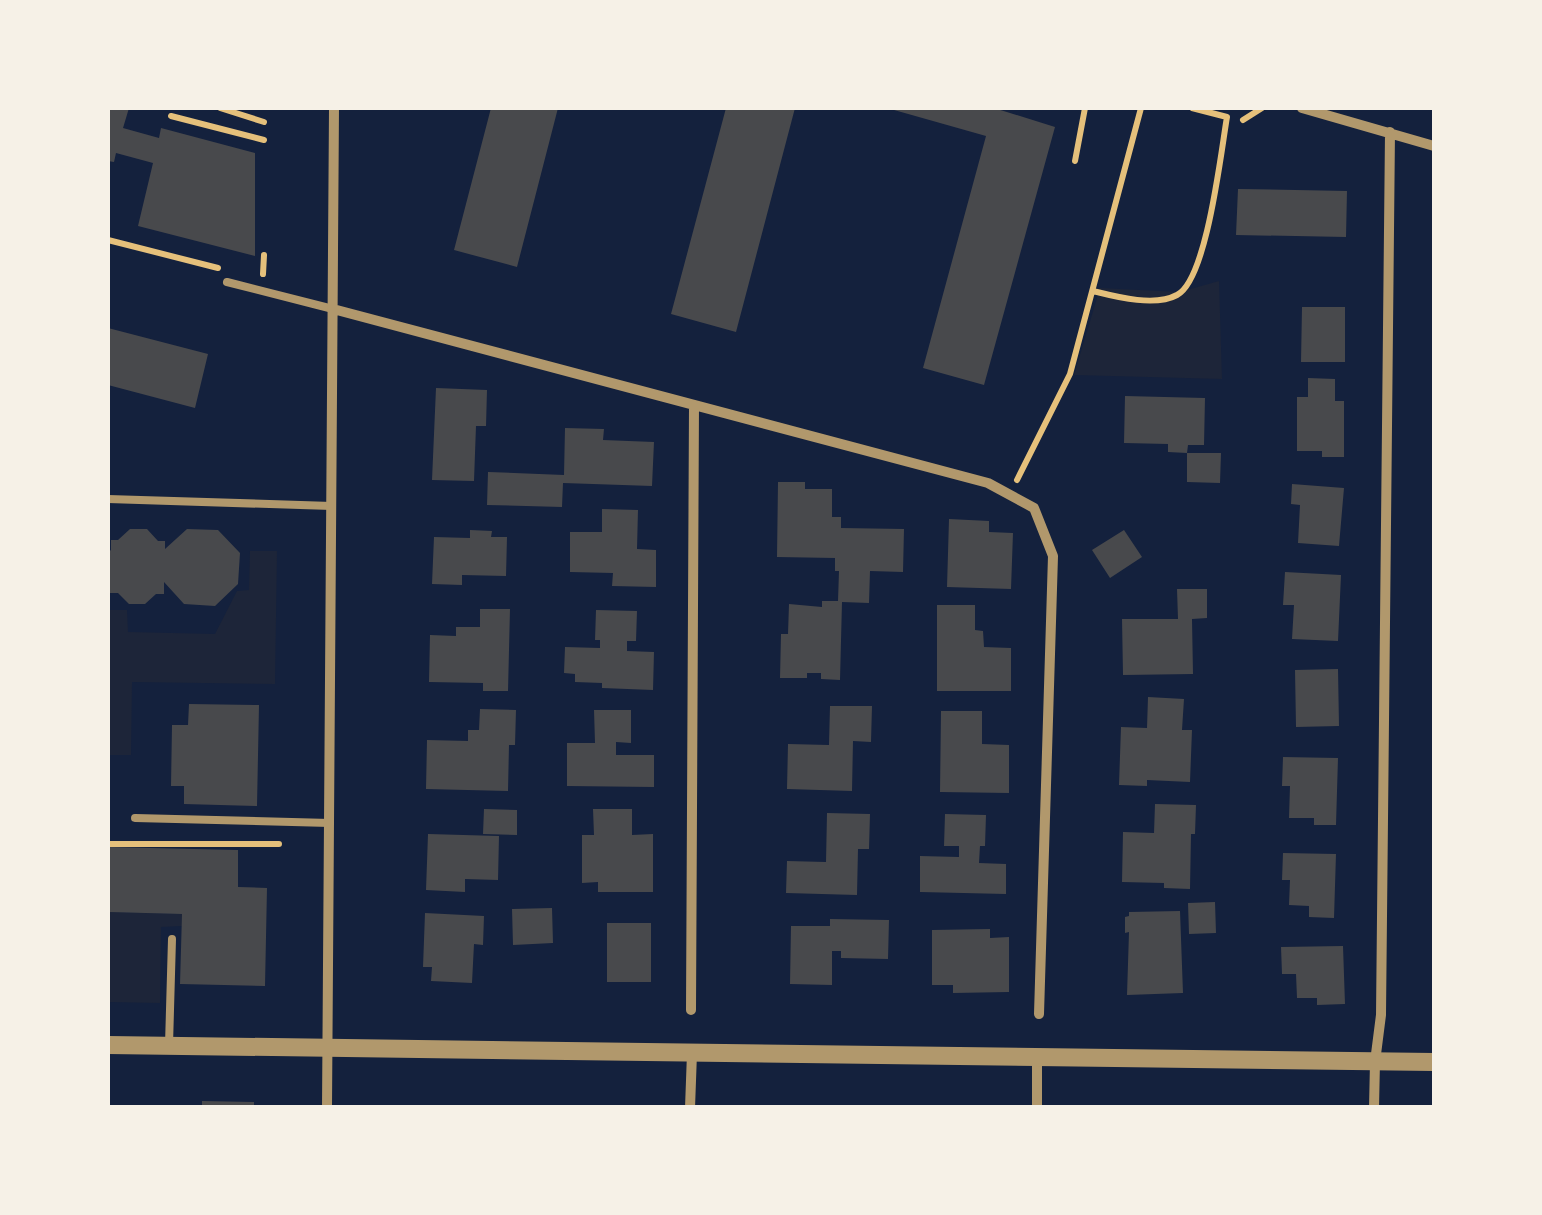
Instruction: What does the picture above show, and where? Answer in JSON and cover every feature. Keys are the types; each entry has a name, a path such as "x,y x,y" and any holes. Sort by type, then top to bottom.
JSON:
{"street":[{"path":"327,1108 334,108"},
{"path":"1302,108 1434,146"},
{"path":"1374,1108 1374,1062 1381,1015 1390,132"},
{"path":"333,309 988,483 1034,508 1053,556 1040,1014"},
{"path":"691,1010 694,406"},
{"path":"108,1044 1434,1062"},
{"path":"690,1108 692,1053"},
{"path":"1037,1108 1038,1058"}],"lane":[{"path":"227,282 333,309"},
{"path":"108,499 332,506"},
{"path":"135,818 330,824"},
{"path":"169,1046 172,940"}],"path":[{"path":"220,108 264,122"},
{"path":"1076,161 1085,108"},
{"path":"1009,495 1070,374 1141,108"},
{"path":"1093,290 1128,298 1174,297 1185,290 1194,274 1205,240 1227,117 1192,108"},
{"path":"1242,120 1262,108"},
{"path":"171,116 264,140"},
{"path":"108,240 228,271"},
{"path":"246,276 263,280 264,255"},
{"path":"108,844 279,844"}],"shaded area":[{"path":"1219,281 1222,379 1074,375 1100,288 1180,292"},
{"path":"250,551 277,551 275,684 132,682 131,755 108,755 108,610 127,610 128,632 215,634 237,591 249,590"},
{"path":"108,912 182,914 182,926 161,927 160,1003 108,1002"}],"building":[{"path":"108,108 129,108 123,128 159,138 161,128 255,153 255,256 138,226 153,163 116,153 114,162 108,161"},
{"path":"491,108 558,108 517,267 454,250"},
{"path":"726,108 795,108 736,332 671,314"},
{"path":"887,108 994,108 1055,127 984,385 923,368 986,136"},
{"path":"1238,189 1347,191 1346,237 1236,235"},
{"path":"1302,307 1345,307 1345,362 1301,362"},
{"path":"108,328 208,354 195,408 108,385"},
{"path":"1308,378 1335,379 1335,401 1344,401 1344,457 1322,457 1322,451 1297,451 1297,397 1308,397"},
{"path":"436,388 487,390 486,426 476,426 474,481 432,480"},
{"path":"1125,396 1205,398 1204,445 1188,445 1187,453 1168,452 1168,444 1124,443"},
{"path":"565,428 604,429 603,440 654,442 652,486 563,483 562,507 487,505 488,472 564,475"},
{"path":"1187,453 1221,453 1220,483 1187,482"},
{"path":"778,482 805,482 805,489 832,489 832,517 841,517 841,528 904,529 903,572 870,571 869,603 842,602 840,680 821,679 821,673 807,673 807,678 780,678 781,634 788,634 789,604 822,607 822,601 838,601 839,571 835,571 835,558 777,557"},
{"path":"1292,484 1344,488 1339,546 1298,543 1300,505 1291,504"},
{"path":"602,509 638,510 637,549 656,550 656,587 612,586 613,573 570,572 570,532 602,532"},
{"path":"949,519 989,521 989,532 1013,533 1011,589 947,587"},
{"path":"130,529 147,529 158,541 165,541 165,549 187,529 218,530 240,553 238,584 215,606 184,604 164,582 164,594 156,594 145,604 129,604 118,593 110,593 108,547 111,551 111,540 118,540"},
{"path":"470,530 492,531 491,537 507,537 506,576 462,575 462,585 432,584 434,537 470,538"},
{"path":"1124,530 1142,557 1110,578 1092,550"},
{"path":"1285,572 1341,575 1338,641 1292,639 1294,605 1283,605"},
{"path":"1177,589 1207,589 1207,618 1192,619 1193,674 1123,675 1122,619 1178,619"},
{"path":"937,605 975,605 975,630 983,631 984,647 1011,648 1011,691 937,691"},
{"path":"480,609 510,609 508,691 483,691 483,683 429,682 430,635 456,636 456,627 480,627"},
{"path":"596,610 637,611 636,641 627,641 627,651 654,652 653,690 602,688 602,683 575,682 575,674 564,673 565,647 600,648 600,640 595,640"},
{"path":"1338,669 1339,726 1296,727 1295,670"},
{"path":"1148,697 1184,699 1182,730 1192,730 1190,782 1147,780 1147,786 1119,785 1121,727 1147,728"},
{"path":"189,704 259,705 257,806 184,804 184,786 171,786 172,725 188,725"},
{"path":"830,706 872,706 871,742 853,741 852,791 787,789 788,744 829,745"},
{"path":"480,709 516,710 515,745 509,745 508,791 426,789 427,740 468,741 468,730 479,730"},
{"path":"594,710 631,710 631,743 616,742 616,755 654,755 654,787 567,786 567,743 595,743"},
{"path":"941,711 982,711 982,744 1009,745 1009,793 940,792"},
{"path":"1283,757 1338,758 1336,825 1314,825 1314,818 1289,818 1290,786 1282,786"},
{"path":"1155,804 1196,805 1190,889 1164,888 1164,883 1122,882 1123,832 1154,833"},
{"path":"484,809 517,810 517,835 483,834"},
{"path":"593,809 632,809 632,835 653,834 653,892 598,892 598,882 582,883 582,835 594,835"},
{"path":"827,813 870,814 869,849 858,849 857,895 786,893 787,861 826,862"},
{"path":"945,814 986,815 985,846 980,846 979,863 1006,864 1006,894 920,892 920,856 959,857 959,846 944,846"},
{"path":"428,834 499,836 498,880 465,879 465,892 426,890"},
{"path":"108,847 238,850 238,887 267,888 265,986 180,984 182,914 108,912"},
{"path":"1283,853 1336,854 1334,918 1309,917 1309,906 1289,905 1290,880 1282,880"},
{"path":"1215,902 1216,933 1189,934 1188,903"},
{"path":"552,908 553,943 513,945 512,909"},
{"path":"1180,911 1183,993 1127,995 1129,932 1125,933 1125,917 1129,912"},
{"path":"425,913 484,916 483,945 474,944 472,983 431,981 432,967 423,967"},
{"path":"830,919 889,920 888,959 841,958 841,951 832,951 832,985 790,984 791,926 830,926"},
{"path":"607,923 651,923 651,982 607,982"},
{"path":"990,929 990,938 1009,937 1009,992 953,993 953,985 932,985 932,930"},
{"path":"1343,946 1345,1004 1317,1005 1317,998 1297,998 1296,974 1282,974 1281,947"},
{"path":"202,1101 254,1102 254,1108 202,1108"}]}
